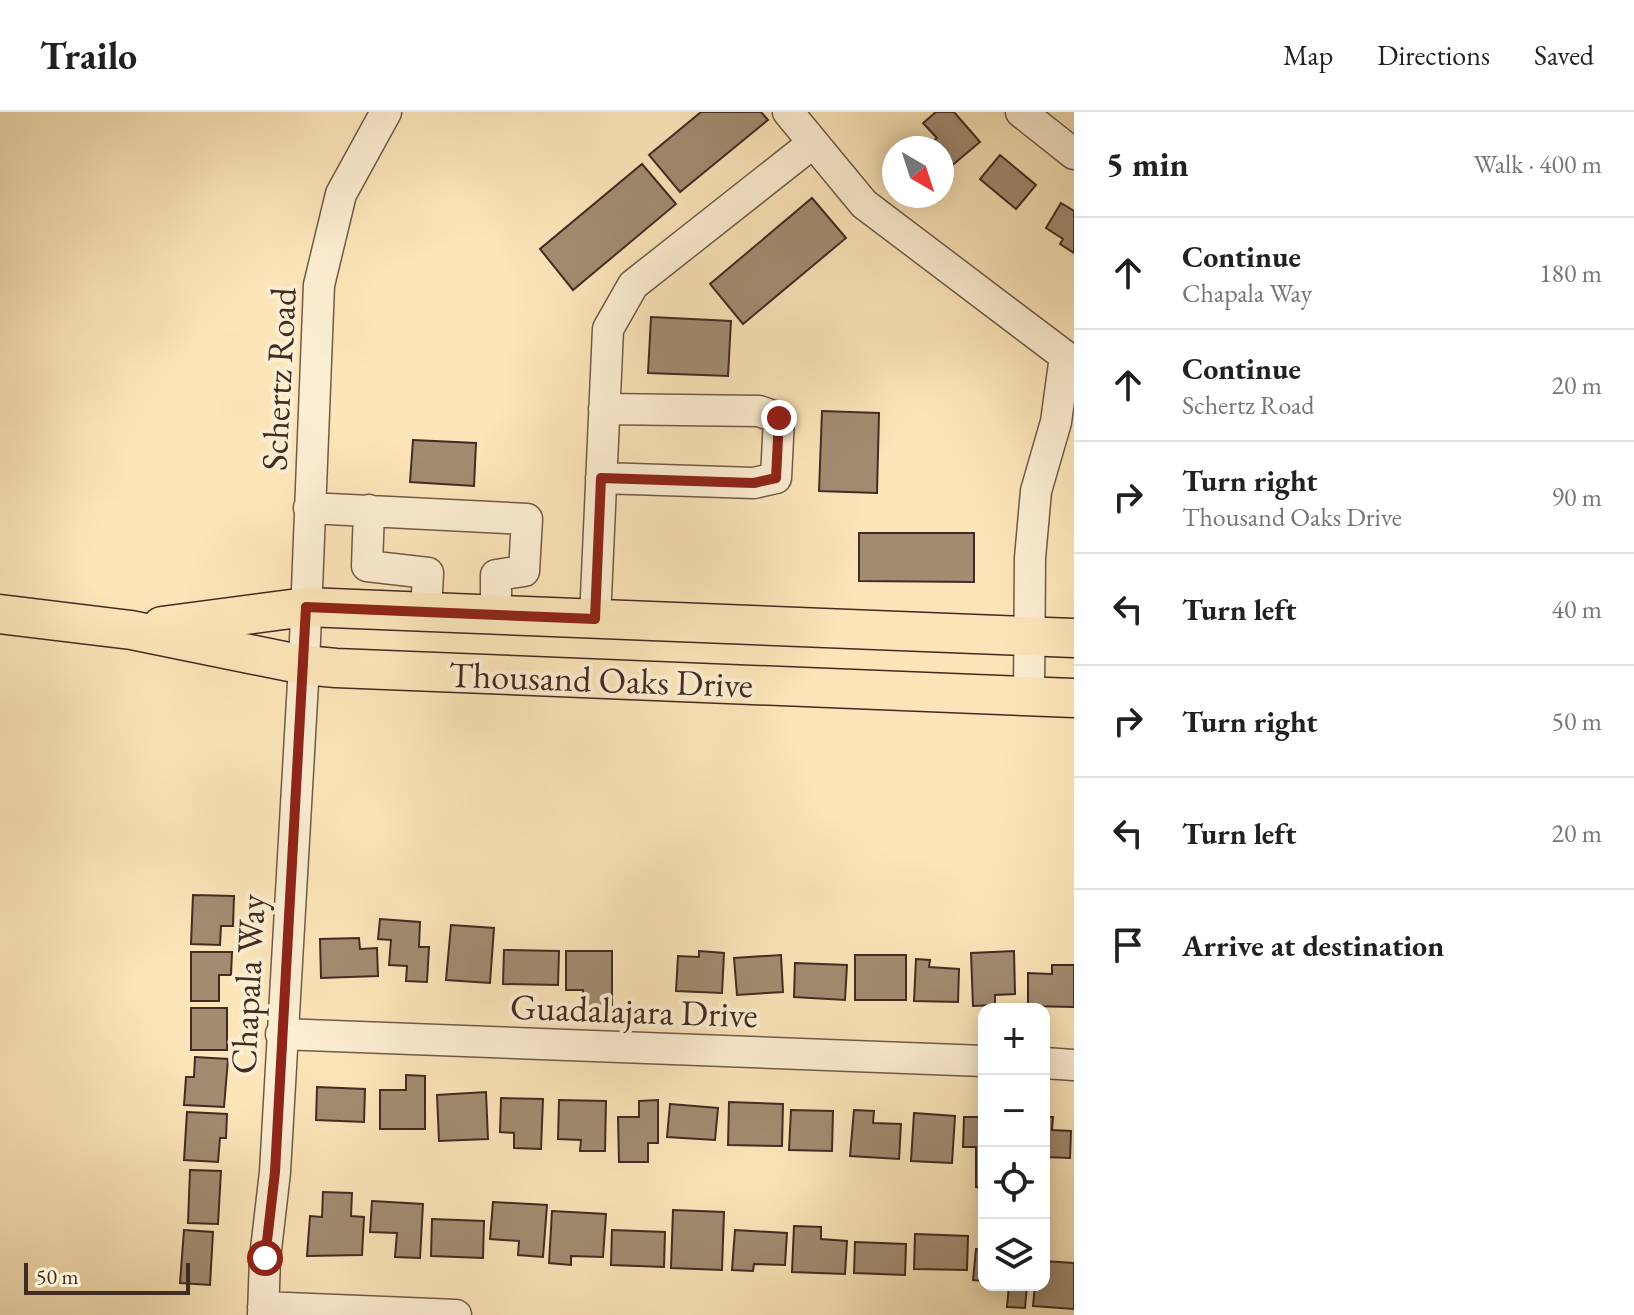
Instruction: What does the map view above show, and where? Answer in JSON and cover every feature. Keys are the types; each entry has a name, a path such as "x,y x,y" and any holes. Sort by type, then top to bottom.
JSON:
{"main road":[{"name":"Thousand Oaks Drive","path":"131,630 306,607 1074,638"},
{"name":"Thousand Oaks Drive","path":"0,614 131,630 304,665 1074,698"}],"street":[{"name":"Schertz Road","path":"304,665 319,285 341,194 386,112"},
{"path":"788,112 864,204 1065,356 1056,422 1036,491 1030,558 1029,696"},
{"path":"1021,112 1074,154"},
{"path":"595,619 608,329 633,285 813,143"},
{"path":"601,478 754,483 776,478 779,418 759,411 604,409"},
{"path":"309,508 527,519 524,571 496,575 496,615"},
{"path":"369,510 367,566 428,573 426,612"},
{"name":"Chapala Way","path":"263,1311 275,1172 304,665"},
{"name":"Guadalajara Drive","path":"281,1034 978,1061"},
{"path":"1050,1063 1074,1065"},
{"path":"263,1311 456,1315"}],"building":[{"path":"701,112 761,112 768,120 680,192 649,155"},
{"path":"936,112 954,112 980,142 954,164 954,136 935,136 923,123"},
{"path":"1000,155 1036,185 1016,209 980,179"},
{"path":"642,164 676,204 573,290 540,249"},
{"path":"812,198 846,238 743,324 710,284"},
{"path":"1061,203 1074,211 1074,253 1060,244 1063,239 1046,228"},
{"path":"651,317 731,321 728,376 648,373"},
{"path":"822,411 879,413 877,493 819,491"},
{"path":"413,440 476,443 474,486 410,482"},
{"path":"859,533 974,533 974,582 859,581"},
{"path":"193,895 234,896 233,926 221,926 220,945 191,944"},
{"path":"380,919 420,922 419,947 429,947 427,982 406,981 407,966 389,965 391,940 378,939"},
{"path":"451,925 494,928 490,983 446,980"},
{"path":"359,938 360,949 377,948 378,976 321,978 320,939"},
{"path":"504,950 559,951 558,985 503,984"},
{"path":"566,951 612,951 612,1014 583,1014 583,990 566,990"},
{"path":"699,951 724,953 722,993 676,991 678,956 699,957"},
{"path":"1014,951 1015,994 995,995 995,1003 973,1006 971,953"},
{"path":"191,952 232,952 231,975 219,975 219,1001 191,1001"},
{"path":"781,955 783,992 737,995 734,958"},
{"path":"855,955 906,955 906,1000 855,1000"},
{"path":"916,959 930,960 929,967 959,969 958,1002 914,1001"},
{"path":"795,963 847,965 845,1000 794,997"},
{"path":"1052,965 1074,965 1074,1007 1028,1003 1028,973 1052,974"},
{"path":"191,1008 227,1008 227,1050 191,1050"},
{"path":"195,1057 228,1059 224,1107 184,1105 186,1077 194,1077"},
{"path":"406,1075 425,1076 425,1129 380,1129 380,1090 406,1090"},
{"path":"317,1087 365,1089 364,1122 316,1120"},
{"path":"486,1092 488,1139 439,1141 437,1095"},
{"path":"501,1098 543,1099 541,1149 514,1148 514,1133 500,1132"},
{"path":"559,1100 606,1101 605,1151 580,1151 581,1140 558,1139"},
{"path":"658,1100 658,1143 648,1143 648,1162 619,1162 618,1117 639,1117 639,1101"},
{"path":"729,1102 783,1104 782,1146 728,1145"},
{"path":"670,1104 718,1108 715,1140 667,1137"},
{"path":"791,1110 833,1111 832,1151 789,1150"},
{"path":"854,1110 874,1111 873,1123 901,1124 899,1159 850,1156"},
{"path":"187,1112 227,1114 226,1138 220,1138 218,1162 184,1160"},
{"path":"914,1113 955,1116 952,1163 911,1161"},
{"path":"964,1117 978,1117 978,1187 976,1147 963,1147"},
{"path":"1050,1117 1053,1117 1052,1130 1071,1131 1070,1158 1050,1157"},
{"path":"190,1170 221,1171 218,1224 188,1223"},
{"path":"323,1192 352,1193 351,1216 364,1217 362,1255 307,1256 310,1216 322,1217"},
{"path":"372,1201 423,1204 420,1258 395,1257 397,1233 370,1232"},
{"path":"493,1202 547,1205 543,1257 518,1255 519,1241 490,1239"},
{"path":"673,1210 724,1212 722,1270 671,1268"},
{"path":"552,1211 606,1214 603,1257 571,1256 571,1265 549,1263"},
{"path":"432,1219 484,1221 483,1258 431,1256"},
{"path":"794,1226 821,1227 821,1239 847,1241 845,1274 792,1272"},
{"path":"184,1230 213,1232 210,1285 180,1283"},
{"path":"612,1230 665,1232 664,1267 611,1265"},
{"path":"735,1230 787,1233 785,1265 754,1264 753,1271 732,1270"},
{"path":"915,1234 968,1236 967,1270 914,1269"},
{"path":"855,1242 906,1244 905,1275 854,1273"},
{"path":"976,1249 978,1249 978,1280 973,1280"},
{"path":"1050,1261 1074,1263 1074,1309 1033,1306 1034,1291 1050,1291"},
{"path":"1008,1291 1026,1291 1025,1308 1007,1307"}],"route":[{"path":"265,1258 275,1172 306,607 595,619 601,478 754,483 776,478 779,418"}]}
